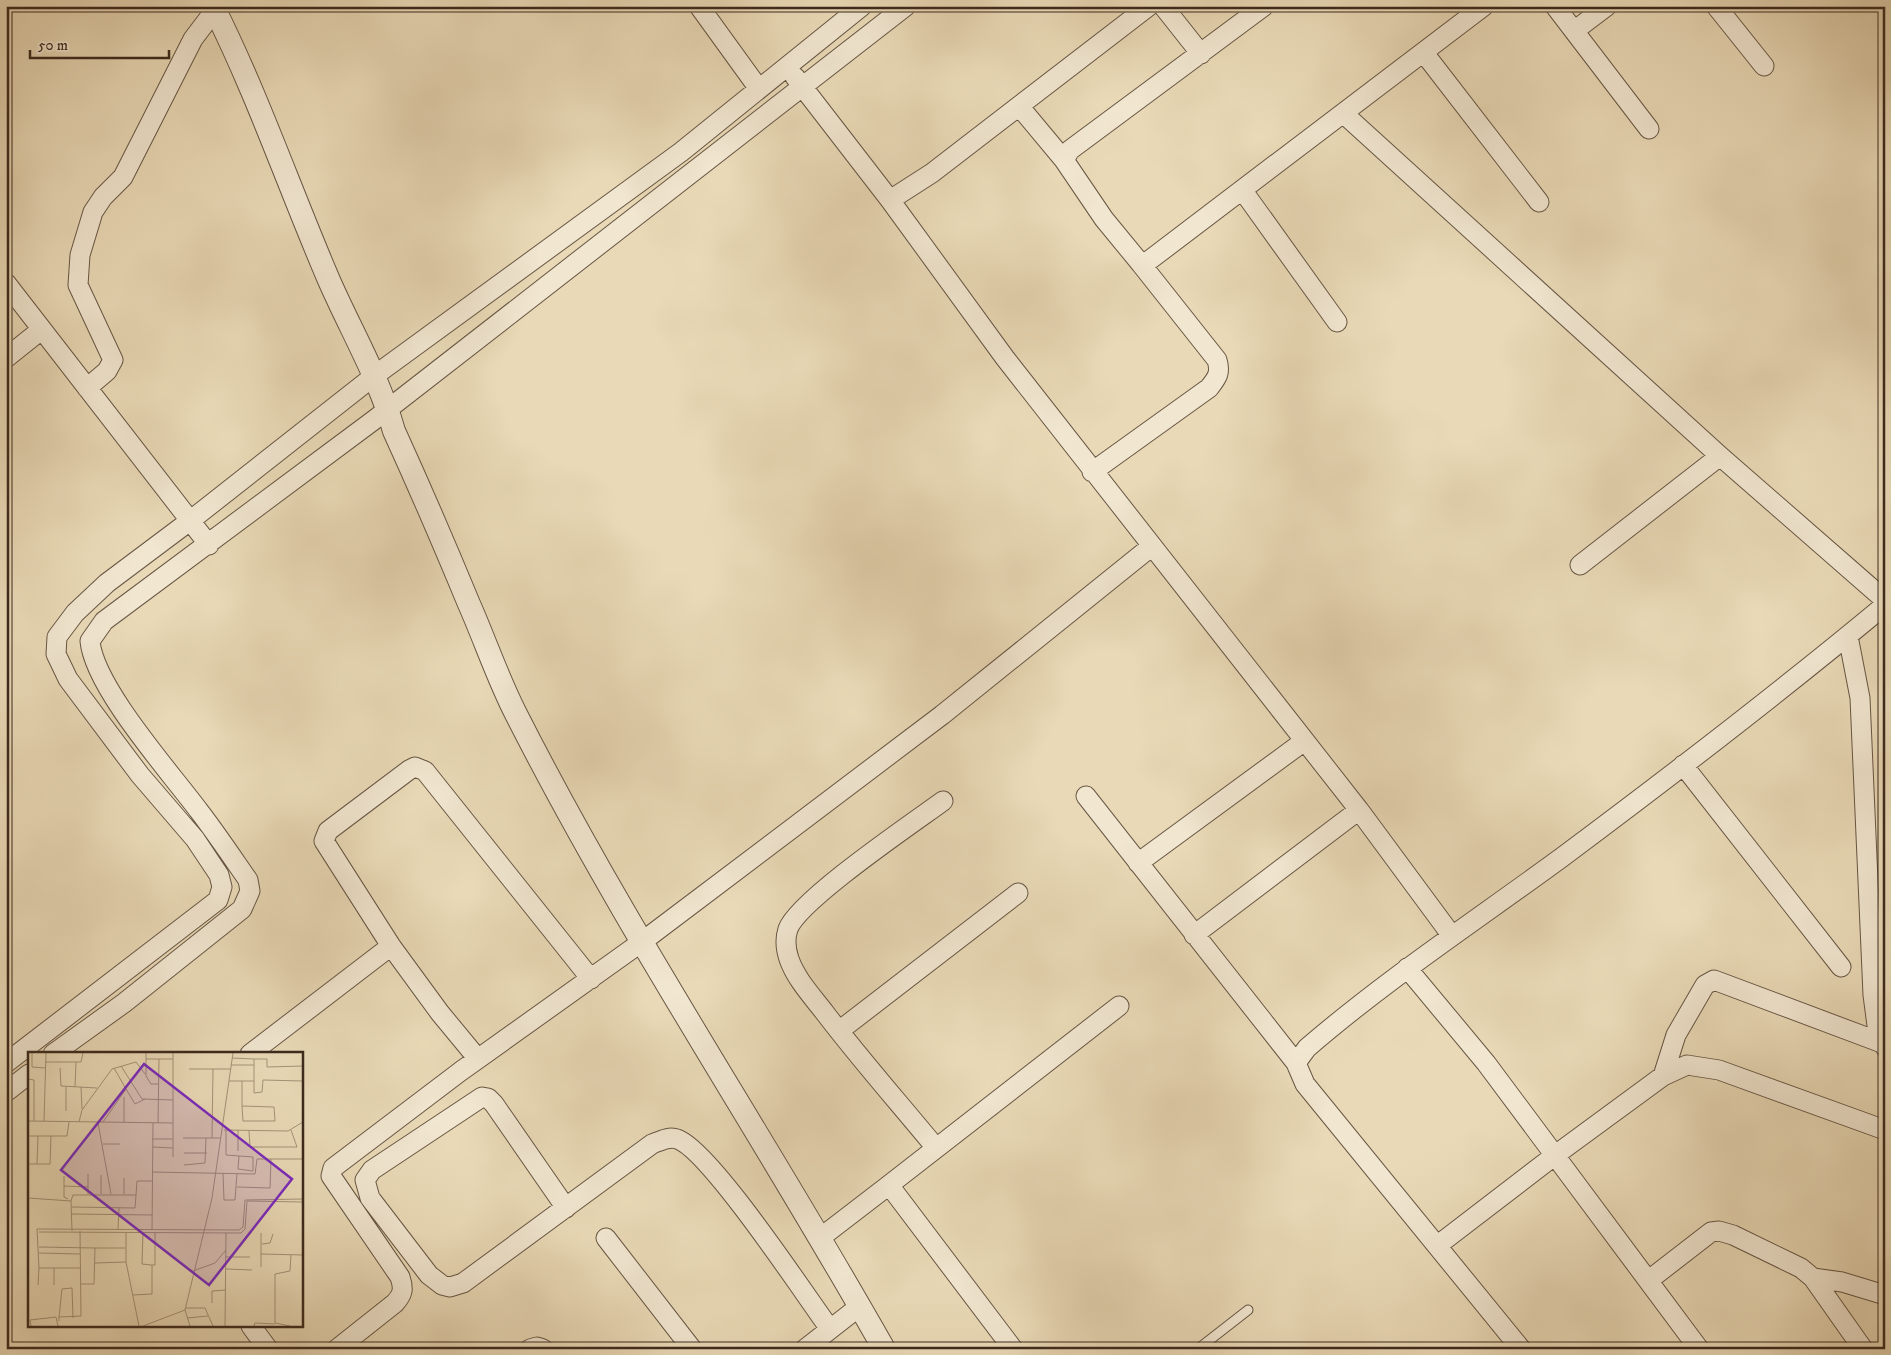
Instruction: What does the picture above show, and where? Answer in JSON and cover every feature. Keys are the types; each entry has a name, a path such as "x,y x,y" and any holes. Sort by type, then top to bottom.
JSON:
{"street":[{"path":"699,6 759,89"},
{"path":"56,1052 124,1003 242,909 250,891 248,880 131,722 95,666 91,655 90,641 104,621 209,545 388,410 906,6"},
{"path":"890,200 932,173 1150,6"},
{"path":"1163,6 1200,54"},
{"path":"1064,160 1070,150 1264,6"},
{"path":"1141,264 1147,262 1243,191 1484,6"},
{"path":"1555,6 1649,129"},
{"path":"1574,31 1607,6"},
{"path":"1716,6 1764,66"},
{"path":"6,1063 218,900 222,886 219,875 194,839 140,774 68,679 56,654 58,637 75,613 107,583 191,520 374,376 681,152 858,7"},
{"path":"87,388 106,371 113,360 78,285 80,255 94,212 103,197 123,177 193,39 214,8 243,67 328,279 374,376 388,410 394,431 515,712 567,810 643,942 734,1099 820,1238 884,1349"},
{"path":"1424,53 1540,202"},
{"path":"787,66 802,88 890,200 1005,358 1092,472 1152,546 1303,742 1359,810 1452,936"},
{"path":"1019,106 1064,160 1104,219 1217,360 1219,368 1218,377 1209,388 1092,472"},
{"path":"1344,114 1720,456 1885,600"},
{"path":"1243,191 1337,322"},
{"path":"6,283 209,545"},
{"path":"6,358 42,330"},
{"path":"1580,565 1720,456"},
{"path":"338,1349 395,1303 402,1296 403,1288 400,1277 331,1176 333,1168 478,1059 643,942 942,715 1152,546"},
{"path":"1296,1063 1307,1048 1407,968 1560,858 1683,765 1885,605"},
{"path":"1848,636 1860,698 1873,995 1878,1033 1883,1045"},
{"path":"58,637 90,641"},
{"path":"1138,863 1303,742"},
{"path":"1683,765 1841,967"},
{"path":"478,1059 440,1013 391,946 324,841 328,831 415,767 425,771 591,979"},
{"path":"1086,796 1296,1063 1305,1084 1521,1349"},
{"path":"936,1148 801,982 789,959 786,944 788,930 794,918 852,868 943,801"},
{"path":"1194,935 1359,810"},
{"path":"222,886 250,891"},
{"path":"839,1031 1018,893"},
{"path":"253,1052 391,946"},
{"path":"1407,968 1486,1063 1699,1349"},
{"path":"1663,1076 1676,1035 1705,985 1714,980 1883,1045"},
{"path":"820,1238 1119,1006"},
{"path":"1438,1246 1554,1156 1663,1076 1687,1065 1719,1070 1885,1130"},
{"path":"6,1092 28,1075"},
{"path":"566,1208 494,1104 488,1098 482,1097 372,1170 365,1180 370,1198 429,1275 435,1282 450,1287 463,1282 492,1263 566,1208 652,1144 667,1138 677,1138 714,1170 830,1329"},
{"path":"889,1185 1013,1349"},
{"path":"1649,1280 1702,1237 1711,1232 1719,1231 1801,1268 1813,1278 1863,1349"},
{"path":"606,1238 692,1349"},
{"path":"1813,1278 1842,1282 1885,1295"},
{"path":"804,1349 860,1306"},
{"path":"253,1328 268,1349"},
{"path":"530,1349 537,1347 543,1349"}],"lane":[{"path":"1198,1349 1248,1310"}]}
